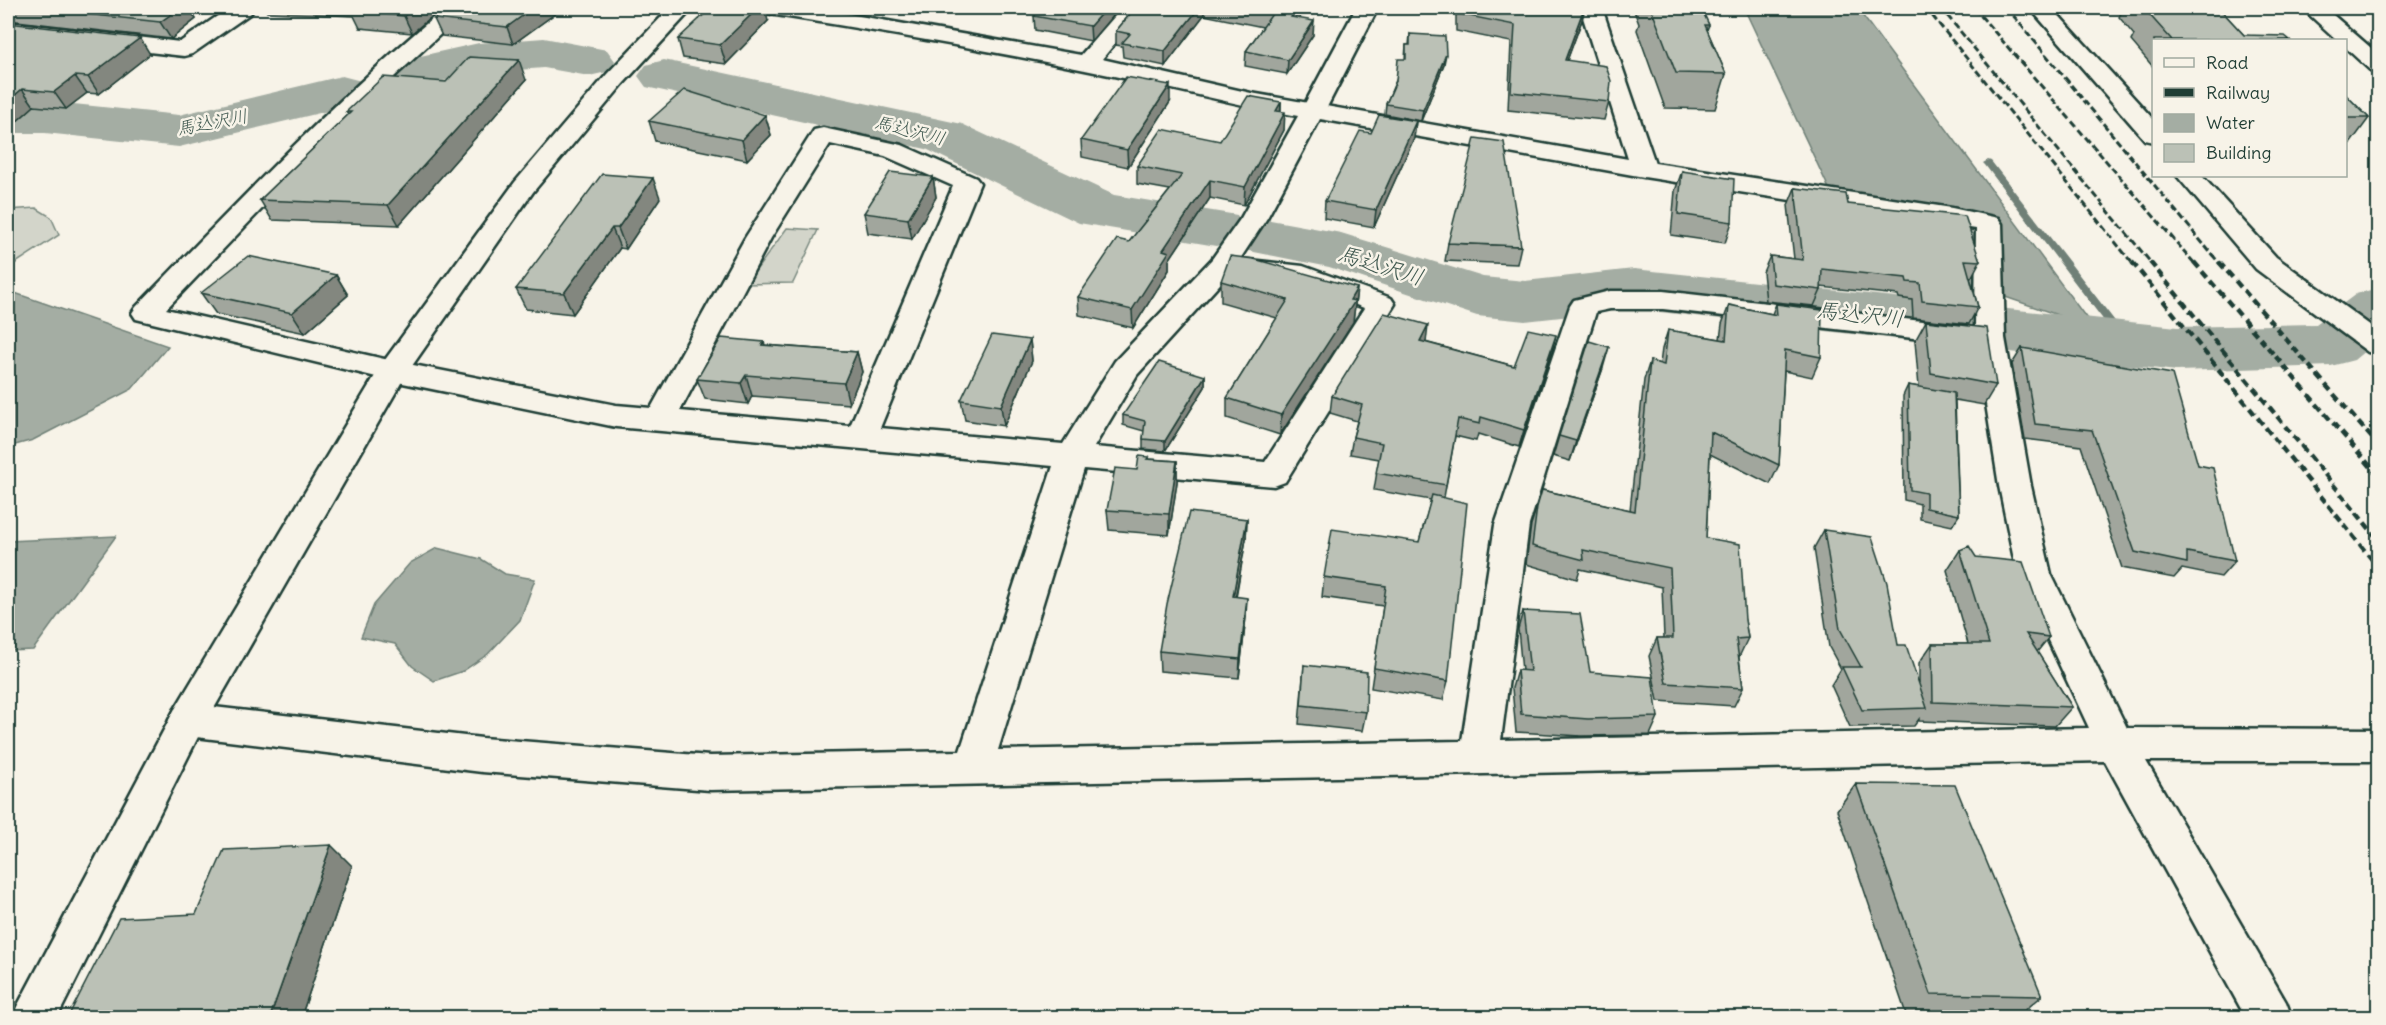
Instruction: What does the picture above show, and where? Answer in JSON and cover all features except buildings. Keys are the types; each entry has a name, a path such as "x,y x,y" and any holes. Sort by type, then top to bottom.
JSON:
{"street":[{"path":"8,29 184,50 243,8"},
{"path":"458,8 411,45 146,313 393,371 616,416 1274,474 1381,304 1303,275 1222,265"},
{"path":"33,1017 188,720 393,371 524,187 625,67 682,8"},
{"path":"776,8 894,27 1087,63 1313,111 1644,169 1887,208 1952,216 1989,224 1990,329 2015,486 2034,574 2116,744 2270,1017"},
{"path":"894,27 914,8"},
{"path":"1087,63 1132,8"},
{"path":"973,769 1072,456 1126,368 1222,265 1254,218 1367,8"},
{"path":"1591,8 1644,169"},
{"path":"2041,8 2152,133"},
{"path":"2313,8 2379,65"},
{"path":"660,420 758,238 823,135 892,150 967,183 861,437"},
{"path":"2190,177 2266,263 2379,345"},
{"path":"1479,758 1512,525 1584,306 1610,300 1663,300 1990,329"},
{"path":"188,720 482,755 710,773 2116,744 2379,745"}],"shaded area":[{"path":"36,208 51,217 59,235 8,268 8,210"},
{"path":"787,228 818,230 793,283 746,284"}],"water":[{"path":"1744,8 1857,8 2093,327 1985,290 1956,274 1945,233 1923,202 1832,195"},
{"path":"11,292 168,346 132,389 33,440 8,447 8,296"},
{"path":"116,536 33,650 8,651 8,541"},
{"path":"437,548 481,559 505,574 535,579 520,620 488,654 463,671 434,681 412,666 395,644 361,637 374,605 410,563"}],"waterway":[{"name":"馬込沢川","path":"407,74 479,58 544,53 589,61"},
{"name":"馬込沢川","path":"664,76 943,136 1100,211 1216,228"},
{"name":"馬込沢川","path":"8,117 45,117 179,131 342,92"},
{"path":"1988,163 2125,341 2177,349"},
{"name":"馬込沢川","path":"1265,237 1341,251 1477,296 1525,301 1634,289 2177,349 2331,345 2378,308"}],"railway":[{"path":"1926,8 2133,264"},
{"path":"1941,8 2152,264"},
{"path":"1974,8 2195,264"},
{"path":"2007,8 2220,264"},
{"path":"2132,262 2378,567"},
{"path":"2150,262 2378,539"},
{"path":"2194,262 2378,475"},
{"path":"2219,262 2378,445"}]}
